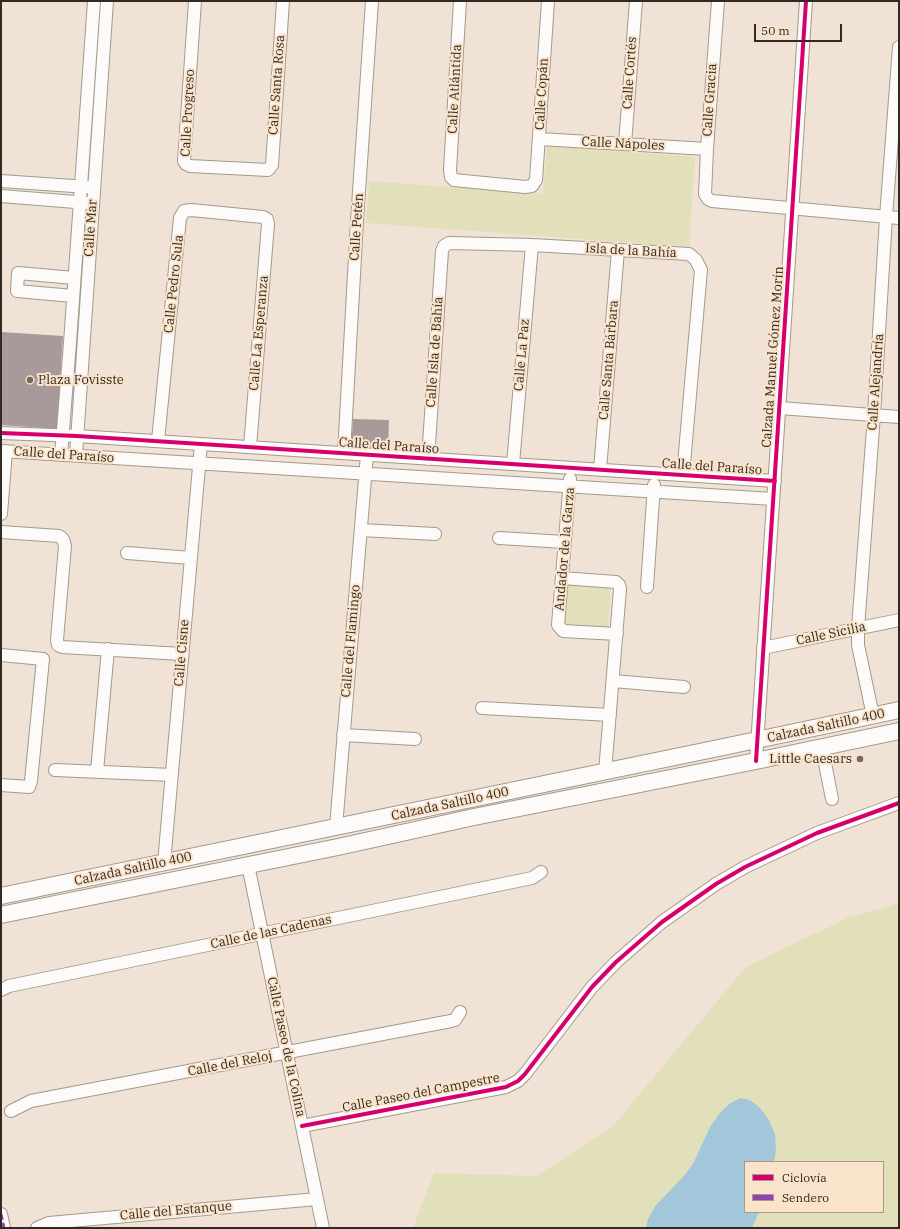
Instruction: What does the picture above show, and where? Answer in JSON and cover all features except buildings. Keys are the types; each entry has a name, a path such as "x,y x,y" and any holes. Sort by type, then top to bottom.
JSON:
{"main road":[{"name":"Calzada Saltillo 400","path":"1,896 756,741 899,710"},
{"name":"Calzada Saltillo 400","path":"1,915 248,865 482,815 756,762 899,731"}],"street":[{"name":"Calle Mar","path":"61,455 94,1"},
{"name":"Calle Mar","path":"76,456 107,1"},
{"name":"Calle Progreso","path":"195,1 184,161 190,166 268,170 270,168"},
{"name":"Calle Santa Rosa","path":"270,168 283,1"},
{"name":"Calle Petén","path":"344,454 357,221 372,1"},
{"name":"Calle Atlántida","path":"460,1 450,170 451,177 454,180 525,187 532,186"},
{"name":"Calle Copán","path":"532,186 536,180 540,139 548,1"},
{"name":"Calle Cortés","path":"625,144 636,1"},
{"name":"Calle Gracia","path":"718,1 705,194 708,199 712,201 792,208"},
{"name":"Calzada Manuel Gómez Morín","path":"756,762 756,741 780,408 806,1"},
{"name":"Calle Alejandría","path":"873,716 858,645 858,628 899,47"},
{"name":"Calle Nápoles","path":"540,139 707,149"},
{"path":"1,180 94,187"},
{"path":"1,196 93,204"},
{"path":"792,208 899,218"},
{"name":"Calle Pedro Sula","path":"158,441 181,215 184,211 192,210 263,217 267,219"},
{"name":"Calle La Esperanza","path":"250,447 268,224 267,219"},
{"name":"Isla de la Bahía","path":"444,246 449,243 532,245 689,254 696,260 701,270 683,476"},
{"name":"Calle La Paz","path":"513,464 532,245"},
{"name":"Calle Isla de Bahía","path":"428,459 442,251 444,246"},
{"name":"Calle Santa Bárbara","path":"600,470 618,250"},
{"path":"73,296 17,291 18,273 74,278"},
{"path":"780,408 899,417"},
{"name":"Calle del Paraíso","path":"1,433 62,435 775,481"},
{"name":"Calle Cisne","path":"164,863 201,444"},
{"path":"1,514 4,451"},
{"name":"Calle del Paraíso","path":"4,451 773,499"},
{"name":"Calle del Flamingo","path":"336,827 367,455"},
{"name":"Andador de la Garza","path":"571,468 558,625 563,631 616,634"},
{"path":"646,587 654,491 654,474"},
{"path":"361,530 435,534"},
{"path":"1,532 59,536 63,539 65,546 57,640 58,645 62,647 182,654"},
{"path":"499,538 565,542"},
{"path":"127,553 191,558"},
{"path":"562,578 616,582 620,589 605,772"},
{"name":"Calle Sicilia","path":"763,648 899,620"},
{"path":"98,771 108,649"},
{"path":"1,656 43,659 31,781 29,787 1,785"},
{"path":"613,681 684,687"},
{"path":"482,708 610,715"},
{"path":"343,734 415,740"},
{"path":"822,748 832,799"},
{"path":"55,770 172,775"},
{"name":"Calle Paseo del Campestre","path":"302,1126 506,1087 518,1081 592,987 616,962 662,922 716,884 745,868 817,834 899,803"},
{"name":"Calle Paseo de la Colina","path":"248,865 323,1228"},
{"name":"Calle de las Cadenas","path":"1,990 9,986 532,878 541,872"},
{"name":"Calle del Reloj","path":"11,1111 31,1102 451,1021 455,1020 460,1012"},
{"name":"Calle del Estanque","path":"37,1228 49,1223 317,1199"},
{"path":"1,1214 4,1228"}],"green space":[{"path":"547,146 695,157 689,247 366,223 369,181 543,194"},
{"path":"561,585 611,588 608,628 558,625"},
{"path":"899,903 899,1228 413,1228 434,1173 536,1176 611,1128 746,967 847,918"}],"water":[{"path":"740,1098 750,1100 760,1108 769,1120 775,1135 776,1150 774,1161 744,1161 744,1213 759,1213 752,1228 646,1228 648,1219 656,1205 684,1176 693,1164 710,1127 720,1113 729,1104"}],"marked path":[{"path":"1,1214 4,1228"}],"cycle path":[{"path":"756,761 806,1"},
{"path":"1,433 77,436 775,481"},
{"path":"302,1126 506,1087 518,1081 592,987 616,962 662,922 716,884 745,867 817,833 899,803"}],"place":[{"name":"Plaza Fovisste","path":"30,380"},
{"name":"Little Caesars","path":"860,759"}]}
